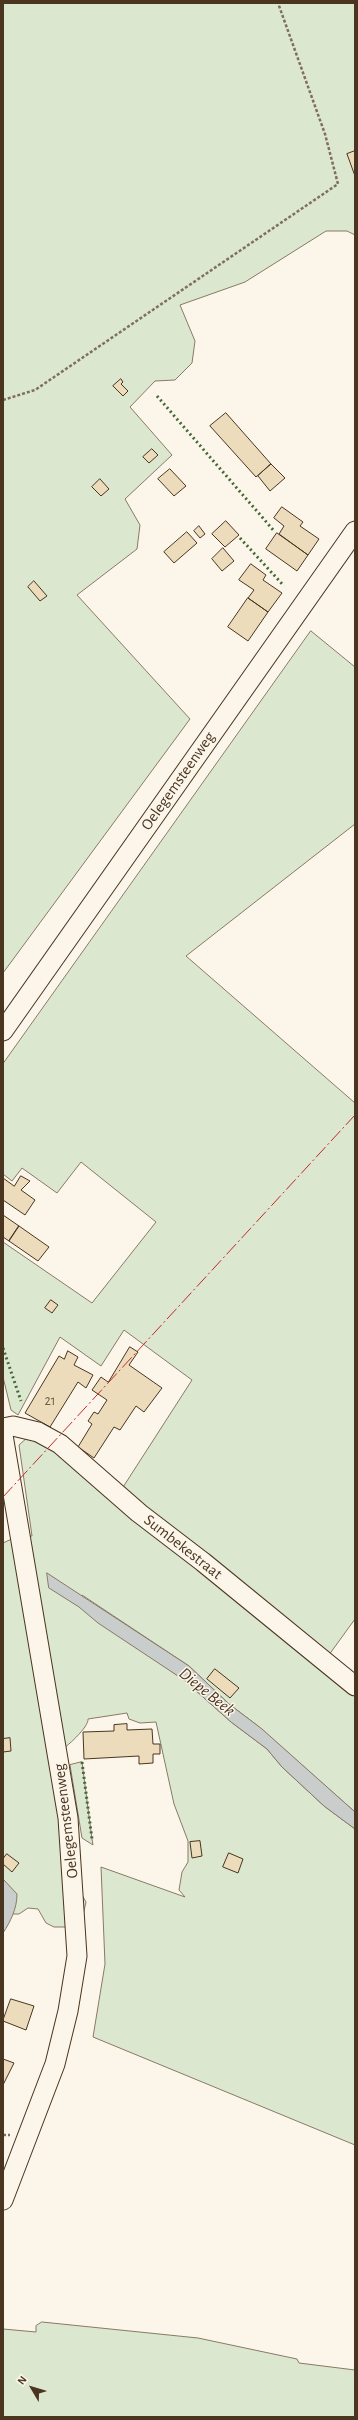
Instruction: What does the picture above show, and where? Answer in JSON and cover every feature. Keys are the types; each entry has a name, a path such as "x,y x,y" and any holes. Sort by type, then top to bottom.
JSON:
{"street":[{"name":"Oelegemsteenweg","path":"3,1031 355,531"},
{"name":"Sumbekestraat","path":"3,1428 13,1426 38,1432 60,1444 140,1514 203,1562 355,1686"},
{"name":"Oelegemsteenweg","path":"3,1435 67,1811 72,1856 76,1956 68,2011 55,2064 3,2200"}],"path":[{"path":"3,400 35,390 338,184 325,134 278,3"}],"green space":[{"path":"3,3 355,3 355,235 347,231 326,231 245,282 180,305 195,341 192,363 175,380 155,381 130,407 172,455 125,499 140,525 137,549 77,595 190,719 3,973"},
{"path":"311,631 355,667 355,824 186,956 355,1103 355,1619 326,1659 355,1691 355,1812 258,1726 229,1704 189,1666 82,1595 76,1604 184,1680 231,1722 267,1749 282,1767 324,1806 355,1829 355,2145 93,2037 105,1964 101,1867 185,1897 179,1890 182,1872 188,1862 188,1841 174,1804 156,1722 140,1723 129,1719 127,1713 88,1719 81,1732 58,1752 78,1888 86,1902 83,1915 68,1927 54,1927 46,1923 38,1909 28,1908 19,1914 9,1914 3,1883 3,1543 16,1537 32,1536 19,1445 28,1437 43,1440 116,1498 192,1380 124,1330 101,1366 60,1337 18,1415 11,1410 3,1377 3,1242 92,1303 156,1222 81,1162 57,1193 22,1168 12,1181 3,1174 3,1064"},
{"path":"82,1762 93,1845 82,1838 70,1765"},
{"path":"42,2322 198,2338 297,2359 299,2363 355,2370 355,2417 3,2417 3,2329 36,2332 36,2326"}],"water":[{"name":"Diepe Beek","path":"47,1573 189,1666 229,1704 262,1729 355,1812 355,1829 324,1806 282,1767 267,1749 231,1722 184,1680 98,1623 79,1607 49,1588"},
{"path":"3,1879 17,1894 13,1914 3,1933"}],"building":[{"path":"355,151 355,176 347,154"},
{"path":"121,379 123,382 121,384 128,391 123,396 113,386"},
{"path":"226,413 271,464 256,477 210,426"},
{"path":"152,449 158,455 149,463 143,457"},
{"path":"271,464 285,478 270,491 258,476"},
{"path":"170,469 186,486 174,496 158,479"},
{"path":"100,479 109,489 101,496 92,487"},
{"path":"282,507 303,522 300,526 319,539 308,555 279,534 284,526 274,518"},
{"path":"226,521 239,535 225,547 212,534"},
{"path":"199,526 205,534 200,538 194,531"},
{"path":"187,532 197,543 174,563 164,552"},
{"path":"277,533 308,555 297,571 266,549"},
{"path":"223,548 234,561 222,571 212,559"},
{"path":"251,564 266,575 263,580 282,593 268,612 248,598 254,590 239,580"},
{"path":"34,581 47,596 40,601 28,587"},
{"path":"248,598 268,612 248,641 228,627"},
{"path":"21,1176 30,1181 21,1190 35,1200 25,1215 3,1200 3,1178 14,1186"},
{"path":"3,1215 19,1226 9,1241 3,1237"},
{"path":"19,1226 49,1247 38,1261 9,1241"},
{"path":"51,1300 58,1305 52,1313 45,1308"},
{"path":"130,1347 138,1352 129,1365 162,1388 144,1412 136,1406 120,1430 114,1427 94,1458 78,1447 92,1424 88,1421 94,1412 98,1414 107,1400 92,1390 101,1377 108,1382"},
{"path":"68,1351 78,1357 74,1365 93,1375 86,1388 78,1382 50,1427 25,1413 59,1356 64,1359"},
{"path":"215,1669 239,1688 230,1698 207,1679"},
{"path":"127,1724 127,1730 152,1729 153,1744 160,1744 160,1754 153,1754 153,1763 139,1764 139,1756 84,1759 83,1732 114,1731 114,1725"},
{"path":"10,1738 11,1751 3,1752 3,1739"},
{"path":"200,1841 202,1856 192,1858 190,1842"},
{"path":"229,1853 243,1859 238,1873 223,1867"},
{"path":"7,1854 19,1863 12,1872 3,1864 3,1859"},
{"path":"11,1999 34,2006 26,2030 3,2021"},
{"path":"3,2059 14,2063 3,2085"}],"hedge":[{"path":"157,396 275,532"},
{"path":"240,538 284,586"},
{"path":"3,1348 21,1401"},
{"path":"82,1762 92,1839"}],"power":[{"path":"3,1497 355,1115"}]}
